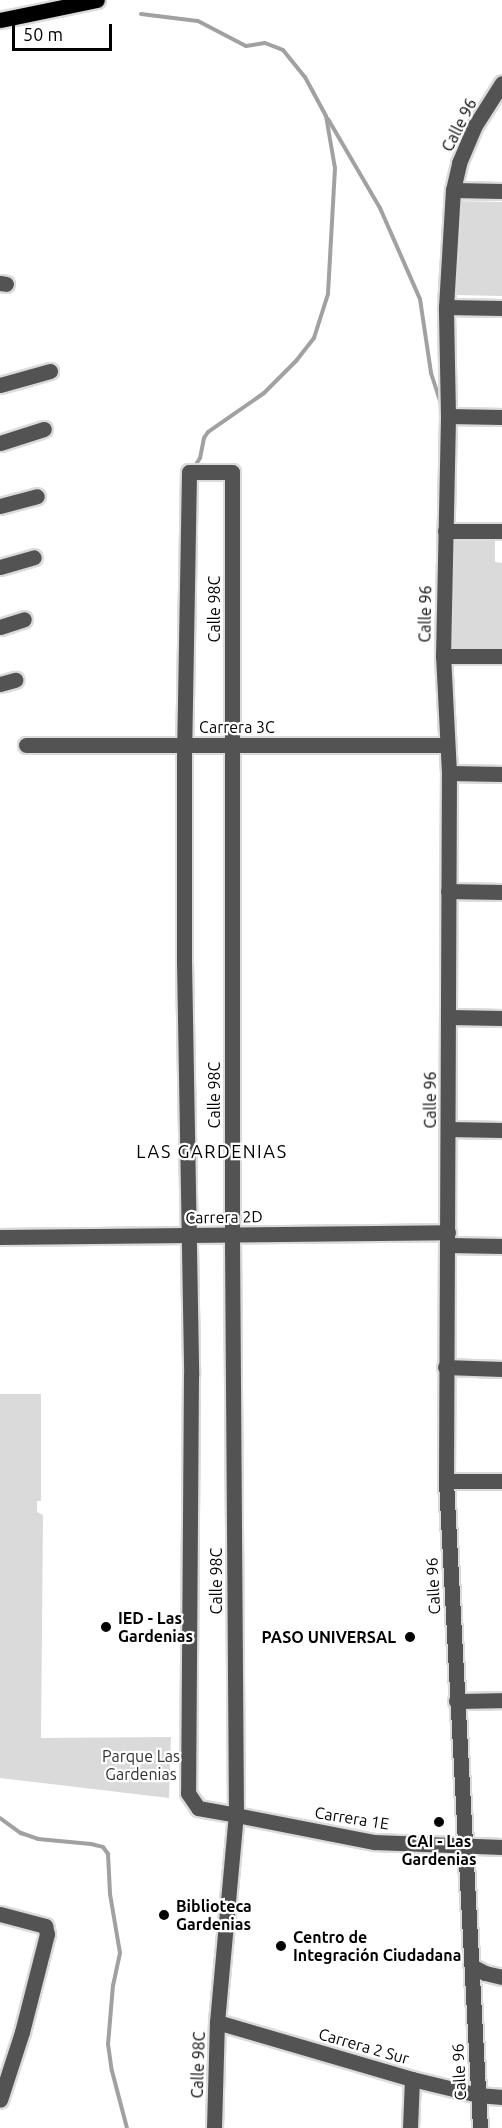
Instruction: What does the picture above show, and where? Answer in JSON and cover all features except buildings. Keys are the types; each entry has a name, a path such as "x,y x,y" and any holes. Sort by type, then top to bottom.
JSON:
{"main road":[{"path":"0,20 97,0"}],"street":[{"name":"Calle 96","path":"480,2128 446,1481 448,773 443,656 448,416 446,307 453,190 459,163 474,128 502,83"},
{"path":"453,190 502,191"},
{"path":"446,307 502,308"},
{"path":"0,385 50,371"},
{"path":"448,416 502,417"},
{"path":"0,443 44,429"},
{"name":"Calle 98C","path":"198,1808 188,1794 191,1375 184,745 189,472 232,472 232,1235 236,1815 217,2022 214,2128"},
{"path":"0,506 38,496"},
{"path":"445,531 502,531"},
{"path":"0,567 34,557"},
{"path":"0,627 24,620"},
{"path":"443,656 502,656"},
{"name":"Carrera 3C","path":"26,745 447,745"},
{"path":"448,773 502,774"},
{"path":"448,891 502,892"},
{"path":"448,1017 502,1018"},
{"path":"448,1129 502,1130"},
{"name":"Carrera 2D","path":"0,1237 232,1235 448,1238 502,1246"},
{"path":"446,1367 502,1369"},
{"path":"446,1481 502,1481"},
{"path":"456,1701 502,1700"},
{"name":"Carrera 1E","path":"198,1808 374,1842 502,1847"},
{"path":"0,1914 45,1926 47,1934 22,2032 0,2100"},
{"path":"472,1966 502,1978"},
{"path":"472,1983 502,1978"},
{"name":"Carrera 2 Sur","path":"217,2022 412,2079 478,2095 502,2097"},
{"path":"410,2128 412,2079"}],"green space":[{"path":"457,201 502,202 502,296 454,295"},
{"path":"449,539 495,539 495,562 502,563 502,648 450,648"},
{"name":"Parque Las Gardenias","path":"0,1394 41,1394 41,1501 37,1501 37,1512 43,1515 41,1738 171,1737 169,1798 0,1778"}],"waterway":[{"path":"141,14 198,21 246,46 265,43 283,50 305,77 326,116 335,168 328,294 314,338 297,360 264,393 208,432 204,438 200,458 193,469"},
{"path":"328,119 380,208 420,299 431,373 441,404"},
{"path":"0,1818 21,1833 38,1839 91,1844 103,1847 108,1854 110,1894 120,1953 113,1985 108,2044 112,2071 127,2128"}],"place":[{"name":"IED - Las Gardenias","path":"106,1627"},
{"name":"PASO UNIVERSAL","path":"410,1637"},
{"name":"CAI - Las Gardenias","path":"439,1822"},
{"name":"Biblioteca Gardenias","path":"164,1915"},
{"name":"Centro de Integración Ciudadana","path":"281,1946"}],"district":[{"name":"LAS GARDENIAS","path":"212,1151"}]}
